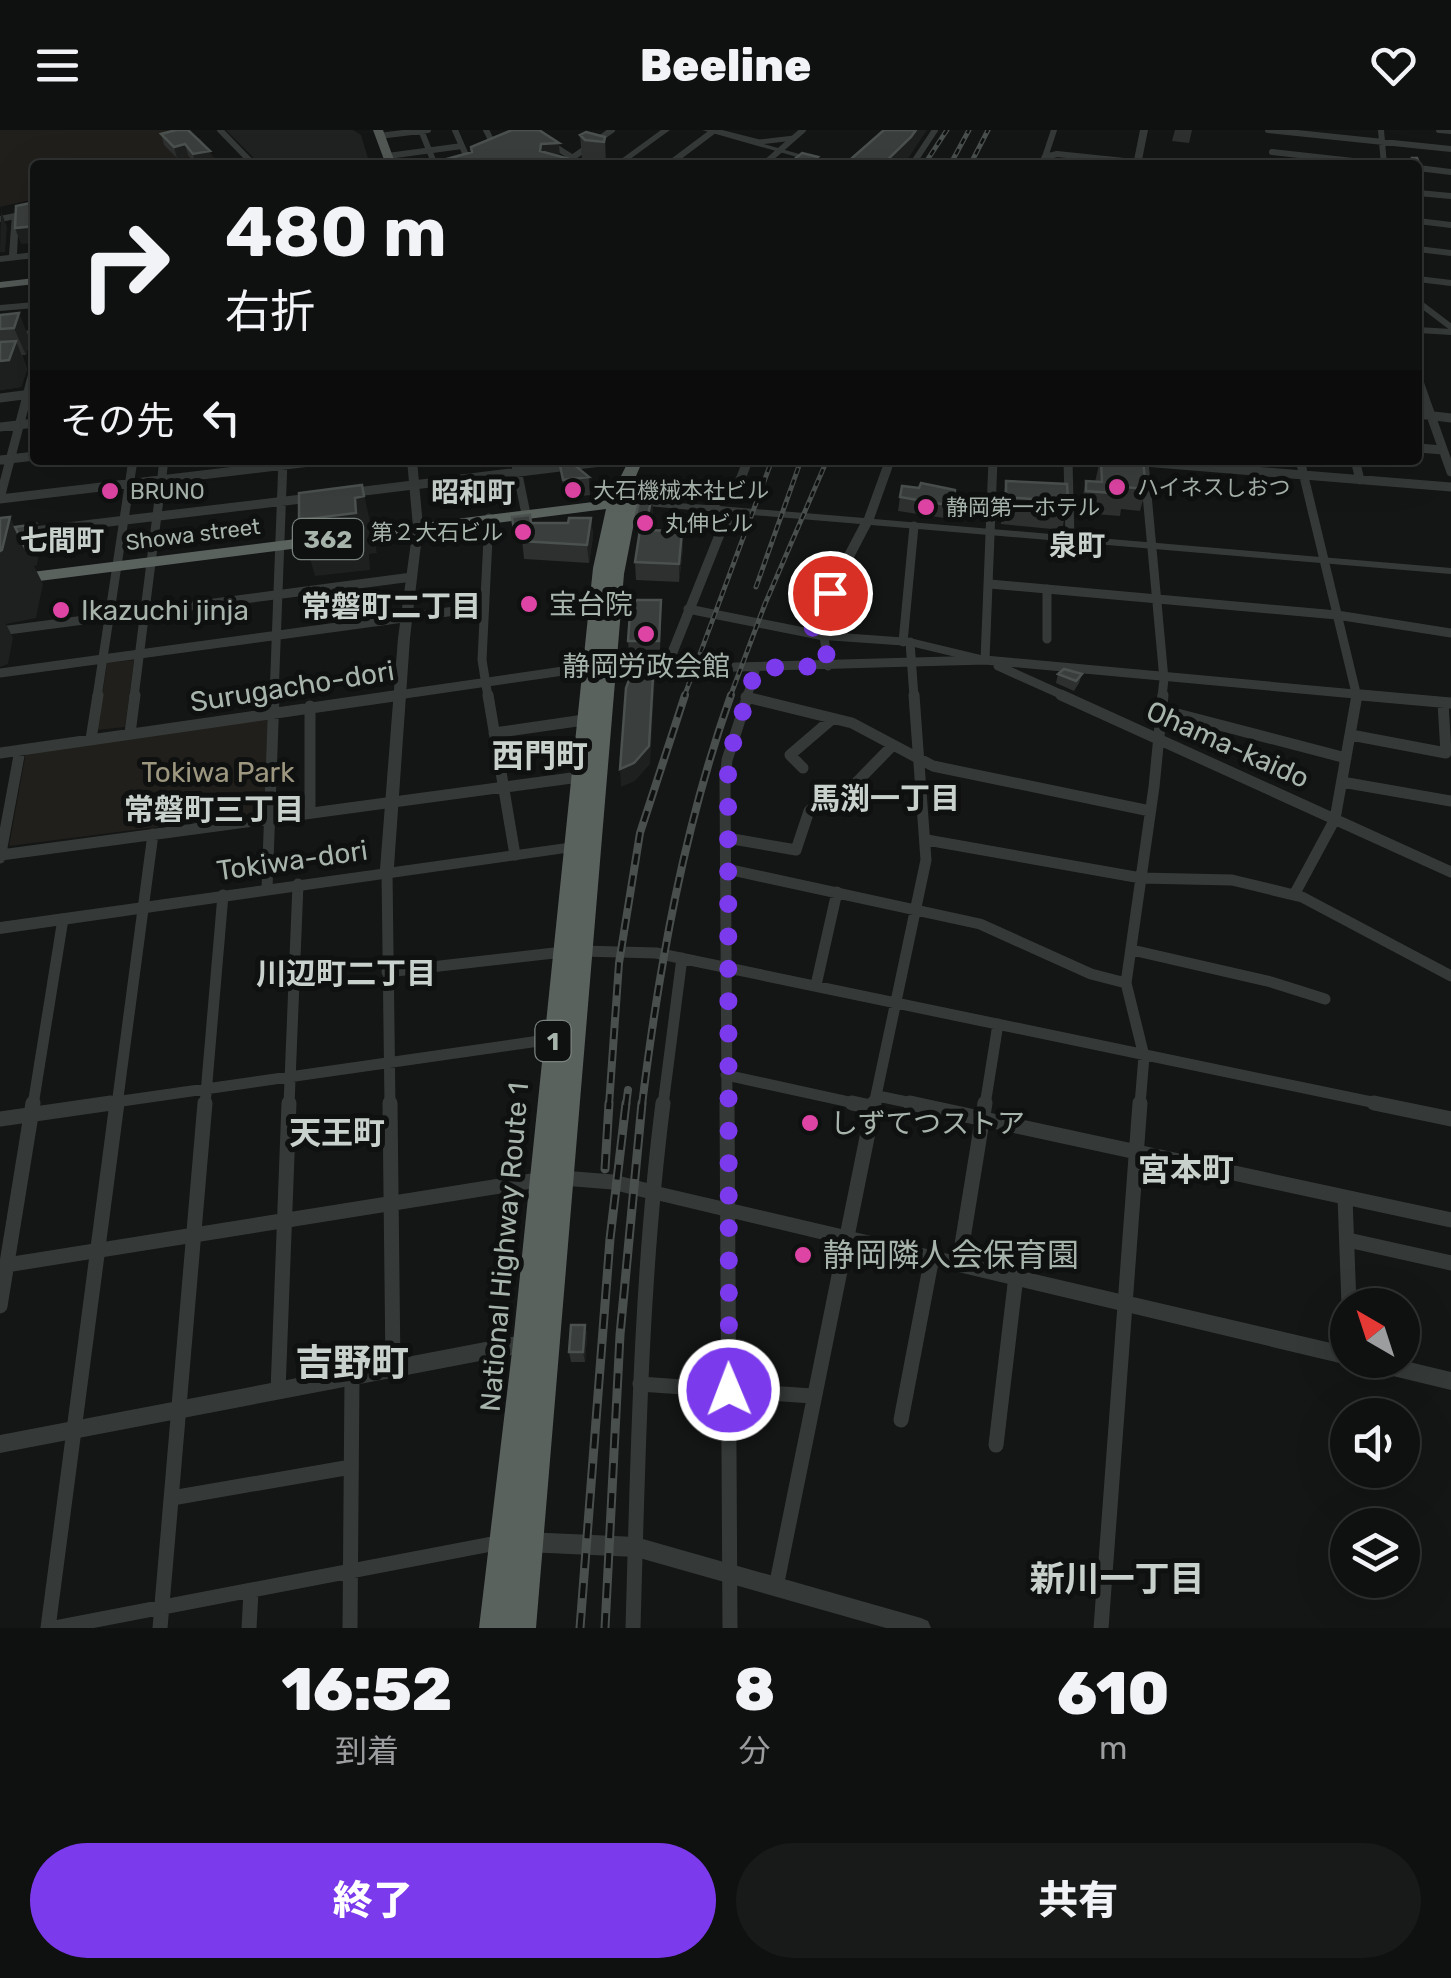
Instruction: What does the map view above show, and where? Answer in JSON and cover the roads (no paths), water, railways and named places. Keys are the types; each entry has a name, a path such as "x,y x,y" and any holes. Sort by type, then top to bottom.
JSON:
{"highway":[{"name":"National Highway Route 1","path":"494,1628 563,1178 573,952 599,668 616,574 623,502 634,465"},
{"name":"National Highway Route 1","path":"623,502 645,465"},
{"name":"Showa street","path":"0,581 623,502"},
{"name":"National Highway Route 1","path":"582,846 579,778 584,720 599,668"},
{"name":"National Highway Route 1","path":"521,1628 532,1542 540,1180 554,1039 573,952"}],"main road":[{"path":"379,133 389,160"},
{"path":"0,285 30,282"}],"street":[{"path":"220,130 249,160"},
{"path":"379,133 423,130 433,160"},
{"path":"455,130 464,158 547,130"},
{"path":"486,130 494,146"},
{"path":"573,160 612,130"},
{"path":"624,160 666,130"},
{"path":"709,130 757,142 794,138"},
{"path":"709,130 815,160"},
{"path":"674,160 709,130"},
{"path":"767,160 802,130"},
{"path":"915,160 935,130"},
{"path":"1036,130 1054,131 1044,160"},
{"path":"1139,160 1144,130"},
{"path":"1272,160 1272,130 1451,149"},
{"path":"1381,130 1385,160"},
{"path":"1439,130 1451,132"},
{"path":"532,132 567,160"},
{"path":"757,142 788,134 785,136"},
{"path":"767,142 778,150"},
{"path":"389,160 462,146"},
{"path":"1272,152 1342,160"},
{"path":"1046,160 1057,154 1106,160"},
{"path":"1422,168 1451,172"},
{"path":"1422,193 1451,196"},
{"path":"0,219 30,213"},
{"path":"13,258 16,216"},
{"path":"1422,222 1451,225"},
{"path":"1422,249 1451,253"},
{"path":"0,260 30,256"},
{"path":"1422,279 1451,282"},
{"path":"0,308 30,305"},
{"path":"1422,305 1451,330"},
{"path":"1422,330 1451,330"},
{"path":"0,336 30,333"},
{"path":"18,362 30,363"},
{"path":"0,398 30,394"},
{"path":"30,396 4,460 0,499 269,465"},
{"path":"1422,397 1451,472"},
{"path":"1422,414 1448,416"},
{"path":"0,427 30,424"},
{"path":"1422,448 1443,450"},
{"path":"4,460 30,457"},
{"path":"91,739 131,465"},
{"path":"130,733 164,465"},
{"path":"267,888 283,465"},
{"path":"393,1369 388,872 391,802 418,527 412,465"},
{"path":"516,465 526,514"},
{"path":"338,494 575,465"},
{"path":"746,465 736,492 738,502 758,513"},
{"path":"824,636 814,631 813,621 864,522 888,465"},
{"path":"599,668 911,665 985,660 993,465"},
{"path":"1068,465 1070,539"},
{"path":"1101,1628 1144,1056 1126,983 1164,679 1144,465"},
{"path":"1187,465 1451,487"},
{"path":"1294,895 1335,819 1357,695 1301,465"},
{"path":"1356,465 1360,480"},
{"path":"706,508 736,492"},
{"path":"0,536 319,497"},
{"path":"623,502 1451,572"},
{"path":"690,506 711,514 722,528"},
{"path":"666,670 722,528 733,518 758,513"},
{"path":"490,518 482,660 516,855"},
{"path":"776,1587 812,1396 918,908 926,840 906,642 914,526"},
{"path":"0,631 412,577"},
{"path":"990,584 1338,615 1451,632"},
{"path":"1047,589 1047,639"},
{"path":"0,673 484,607"},
{"path":"688,608 824,636"},
{"path":"824,636 828,666"},
{"name":"Ohama-kaido","path":"824,636 906,642 985,660 1447,703"},
{"name":"Ohama-kaido","path":"985,660 1451,872"},
{"name":"Surugacho-dori","path":"0,753 401,692 599,668"},
{"path":"730,1628 728,760 756,668"},
{"path":"746,697 852,724 920,761 1150,811"},
{"path":"1350,735 1446,753 1447,703"},
{"path":"310,706 310,813"},
{"path":"1162,710 1346,758"},
{"path":"802,768 790,755 832,718"},
{"path":"494,733 584,720"},
{"path":"726,838 796,850 810,812 824,797 853,786 892,746"},
{"path":"20,750 0,857 579,778"},
{"path":"1342,782 1451,801"},
{"path":"154,834 97,1250 51,1628 506,1541 636,1547 921,1628"},
{"path":"926,840 1142,878 1232,880 1294,895 1451,976"},
{"name":"Tokiwa-dori","path":"0,928 582,846"},
{"path":"727,869 918,908 998,930 1091,974 1126,983"},
{"path":"278,1391 288,1220 298,884"},
{"path":"816,985 837,892"},
{"path":"160,1628 223,895"},
{"path":"0,1306 3,1265 63,918"},
{"path":"1132,950 1271,982 1325,999"},
{"path":"387,972 573,952 640,952 816,985 1451,1119"},
{"path":"633,1628 640,1384 652,1192 682,958"},
{"path":"959,1263 998,1024"},
{"path":"0,1119 554,1039"},
{"path":"726,1075 982,1119 1451,1220"},
{"path":"3,1265 563,1178 613,1182 1330,1352"},
{"path":"1344,1198 1348,1288"},
{"path":"1348,1240 1451,1262"},
{"path":"901,1420 932,1256"},
{"path":"996,1445 1016,1276"},
{"path":"0,1444 537,1342"},
{"path":"1420,1374 1451,1381"},
{"path":"350,1628 352,1377"},
{"path":"640,1384 812,1396"},
{"path":"172,1498 351,1467"},
{"path":"249,1628 251,1592"}],"railway":[{"path":"927,160 947,130"},
{"path":"953,160 969,130"},
{"path":"973,160 988,130"},
{"path":"684,697 770,465"},
{"path":"756,587 799,465"},
{"path":"730,697 825,465"},
{"path":"609,1105 619,963 640,833 685,695"},
{"path":"642,1105 675,897 700,795 731,695"},
{"path":"626,1105 628,1090"},
{"path":"605,1169 609,1103"},
{"path":"580,1628 610,1239 626,1103"},
{"path":"605,1628 620,1335 642,1103"}],"place":[{"name":"ハイネスしおつ","path":"1117,487"},
{"name":"大石機械本社ビル","path":"573,490"},
{"name":"BRUNO","path":"110,491"},
{"name":"静岡第一ホテル","path":"926,507"},
{"name":"丸伸ビル","path":"645,523"},
{"name":"第２大石ビル","path":"523,532"},
{"name":"宝台院","path":"529,604"},
{"name":"Ikazuchi jinja","path":"61,610"},
{"name":"静岡労政会館","path":"646,634"},
{"name":"しずてつストア","path":"810,1123"},
{"name":"静岡隣人会保育園","path":"803,1255"}],"district":[{"name":"昭和町","path":"473,492"},
{"name":"七間町","path":"62,540"},
{"name":"泉町","path":"1077,545"},
{"name":"常磐町二丁目","path":"391,607"},
{"name":"西門町","path":"540,756"},
{"name":"馬渕一丁目","path":"885,799"},
{"name":"常磐町三丁目","path":"214,810"},
{"name":"川辺町二丁目","path":"346,974"},
{"name":"天王町","path":"337,1133"},
{"name":"宮本町","path":"1186,1170"},
{"name":"吉野町","path":"352,1363"},
{"name":"新川一丁目","path":"1117,1579"}],"park label":[{"name":"Tokiwa Park","path":"218,772"}]}
